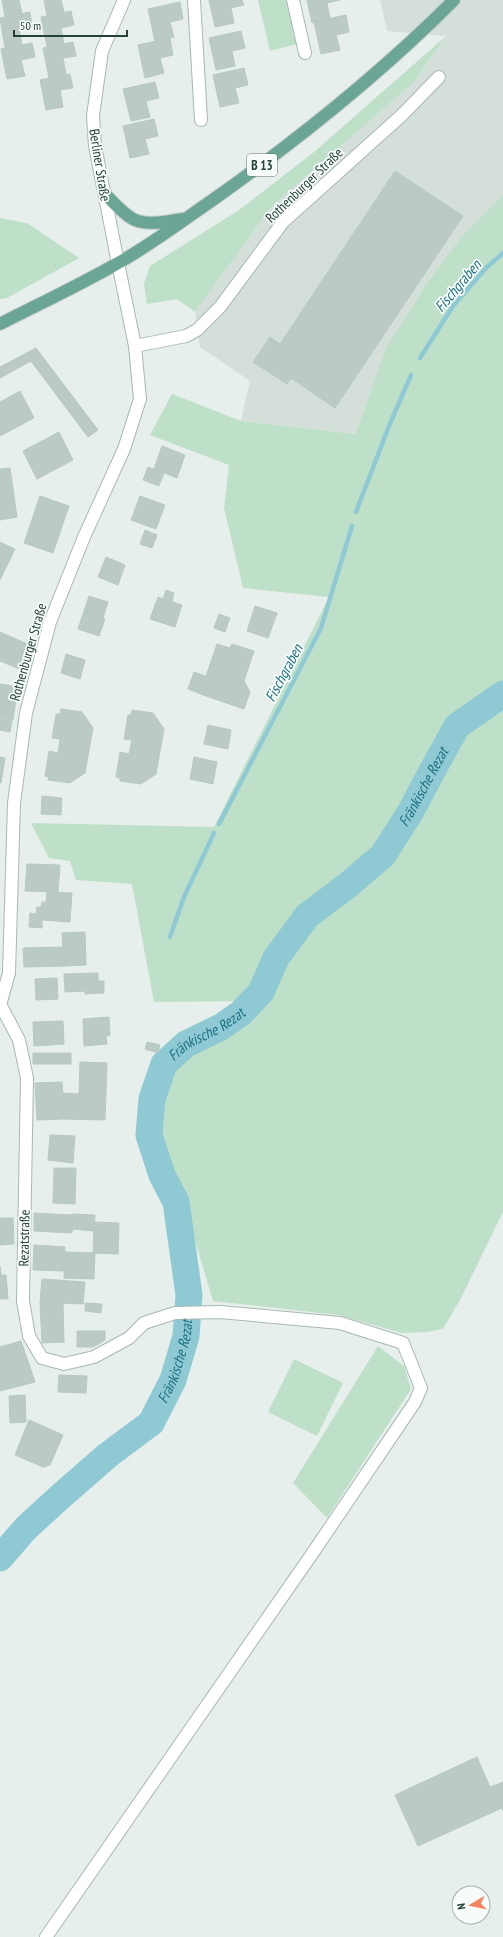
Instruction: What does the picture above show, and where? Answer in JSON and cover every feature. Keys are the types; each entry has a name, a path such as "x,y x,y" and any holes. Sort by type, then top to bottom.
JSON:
{"main road":[{"name":"B 13","path":"0,324 118,263 266,162 338,107 393,60 454,0"},
{"path":"104,193 123,211 136,220 154,223 184,219"}],"street":[{"name":"Berliner Straße","path":"118,263 95,146 93,116 102,50 124,0"},
{"path":"194,0 201,120"},
{"path":"293,0 305,53"},
{"name":"Rothenburger Straße","path":"135,346 186,336 197,330 220,307 283,222 402,115 439,78"},
{"name":"Rothenburger Straße","path":"0,1004 9,973 6,896 14,803 26,713 50,622 84,537 124,449 140,399 135,346 118,263"},
{"name":"Rezatstraße","path":"0,1004 19,1040 27,1078 22,1302 29,1336 42,1358 64,1364 94,1357 129,1338 144,1323 175,1313 220,1312 340,1323 403,1343 422,1388 415,1402 312,1554 46,1937"}],"shaded area":[{"path":"380,0 503,0 503,195 462,236 428,281 370,392 355,434 241,421 250,381 200,347 195,312 272,206 414,82 446,36 387,31"}],"green space":[{"path":"258,0 290,0 301,43 270,51"},
{"path":"446,36 414,82 272,206 195,312 177,299 147,304 144,284 150,266 239,210 314,152"},
{"path":"503,195 503,1212 460,1300 443,1329 427,1332 402,1333 338,1315 213,1301 181,1193 160,1145 161,1098 177,1061 196,1046 236,1029 261,1001 154,1002 132,884 76,880 70,861 49,858 31,823 214,827 329,597 243,588 224,508 229,465 150,435 172,394 241,421 355,434 386,349 428,281 462,236"},
{"path":"0,218 27,223 79,258 7,298 0,299"},
{"path":"378,1346 404,1366 411,1389 327,1518 293,1483"},
{"path":"294,1359 343,1383 317,1436 268,1412"}],"building":[{"path":"2,0 19,0 22,14 5,17"},
{"path":"44,0 61,0 64,12 47,16"},
{"path":"209,0 242,0 244,5 231,8 234,23 215,27"},
{"path":"307,0 340,0 327,3 330,18 312,23"},
{"path":"180,2 183,19 170,22 174,37 155,42 148,9"},
{"path":"71,11 74,25 61,28 64,44 47,47 41,17"},
{"path":"30,12 32,26 19,29 22,45 5,48 0,18"},
{"path":"346,15 349,32 336,35 340,50 321,54 314,22"},
{"path":"241,31 245,48 232,51 235,66 216,70 209,38"},
{"path":"170,38 173,55 160,58 164,73 145,78 138,45"},
{"path":"73,42 76,56 63,58 66,74 49,78 43,48"},
{"path":"32,43 35,57 21,60 25,76 7,79 1,49"},
{"path":"244,68 248,85 235,88 239,103 220,107 213,75"},
{"path":"70,74 73,88 60,90 63,107 46,110 40,80"},
{"path":"155,82 159,98 146,101 150,117 131,121 123,89"},
{"path":"154,119 158,136 145,139 149,154 130,158 123,126"},
{"path":"395,171 463,216 335,408 291,378 287,384 253,362 270,337 280,344"},
{"path":"36,348 98,430 88,437 31,361 0,378 0,367"},
{"path":"20,391 34,418 0,436 0,402"},
{"path":"59,432 73,460 37,479 23,451"},
{"path":"162,446 185,455 177,478 154,469"},
{"path":"148,467 164,473 159,486 143,480"},
{"path":"10,468 17,517 0,520 0,469"},
{"path":"40,496 69,506 53,553 24,543"},
{"path":"140,496 165,505 156,529 131,520"},
{"path":"145,530 157,535 152,548 140,544"},
{"path":"0,542 15,549 0,580"},
{"path":"106,557 125,565 118,585 98,577"},
{"path":"166,590 174,593 172,602 182,605 175,627 150,619 158,597 163,599"},
{"path":"89,596 108,602 103,618 84,611"},
{"path":"255,606 277,613 268,638 247,631"},
{"path":"84,611 105,619 99,636 78,629"},
{"path":"219,614 230,618 225,632 214,628"},
{"path":"0,632 32,646 22,670 0,661"},
{"path":"217,644 230,648 232,644 254,651 244,681 250,692 244,709 203,695 208,677 206,676"},
{"path":"66,654 85,660 80,679 61,673"},
{"path":"194,672 208,677 203,695 188,689"},
{"path":"0,684 18,687 13,720 0,718"},
{"path":"61,709 82,712 93,728 85,773 70,783 48,780 49,777 45,776 49,751 58,753 60,739 52,738 56,714 60,714"},
{"path":"132,710 153,713 164,729 156,774 141,784 120,781 120,778 116,777 120,752 129,754 132,740 124,739 128,715 131,715"},
{"path":"0,719 12,721 10,732 0,730"},
{"path":"208,725 231,730 228,749 204,744"},
{"path":"0,757 5,758 1,783 0,783"},
{"path":"194,757 217,762 213,784 190,779"},
{"path":"42,796 62,798 61,815 41,814"},
{"path":"27,864 60,865 58,892 25,891"},
{"path":"47,892 72,893 70,922 42,920 42,928 29,927 30,913 36,914 37,907 41,907 42,902 46,902"},
{"path":"85,932 86,965 64,966 62,933"},
{"path":"63,947 64,966 24,967 23,948"},
{"path":"98,973 98,981 104,981 104,993 85,994 85,991 65,992 64,974"},
{"path":"57,978 58,999 36,1000 35,979"},
{"path":"109,1017 110,1035 106,1036 107,1044 84,1046 83,1019"},
{"path":"63,1021 64,1044 34,1046 33,1022"},
{"path":"147,1042 160,1045 158,1053 145,1049"},
{"path":"33,1053 56,1053 56,1064 33,1064"},
{"path":"56,1053 71,1053 71,1064 56,1064"},
{"path":"80,1062 107,1063 105,1120 64,1119 63,1093 79,1094"},
{"path":"62,1082 64,1119 37,1120 35,1083"},
{"path":"50,1135 75,1136 73,1163 48,1160"},
{"path":"54,1168 76,1168 75,1204 53,1203"},
{"path":"34,1213 73,1215 72,1233 34,1231"},
{"path":"73,1214 95,1215 94,1231 72,1229"},
{"path":"0,1218 13,1218 14,1244 0,1245"},
{"path":"94,1222 119,1223 118,1254 93,1253"},
{"path":"34,1245 65,1247 64,1271 33,1270"},
{"path":"65,1252 95,1253 94,1279 64,1278"},
{"path":"0,1266 1,1275 6,1275 8,1299 0,1299"},
{"path":"42,1279 85,1282 83,1304 40,1302"},
{"path":"40,1302 63,1303 64,1342 42,1343"},
{"path":"85,1303 102,1304 101,1313 85,1311"},
{"path":"77,1331 105,1331 105,1340 93,1347 77,1347"},
{"path":"21,1341 35,1382 0,1391 0,1347"},
{"path":"59,1375 87,1376 86,1393 58,1392"},
{"path":"25,1395 26,1422 10,1423 9,1396"},
{"path":"29,1420 63,1435 50,1465 43,1467 15,1455"},
{"path":"477,1757 490,1787 503,1782 503,1811 502,1808 418,1846 395,1795"}],"waterway":[{"name":"Fischgraben","path":"420,358 453,306 486,268 503,253"},
{"name":"Fischgraben","path":"356,512 389,426 411,375"},
{"name":"Fischgraben","path":"219,824 321,628 352,526"},
{"name":"Fränkische Rezat","path":"0,1558 26,1528 61,1496 108,1455 151,1423 173,1380 186,1336 189,1295 176,1202 162,1175 149,1135 152,1099 164,1064 186,1044 221,1027 241,1013 261,992 276,958 307,916 348,885 383,855 411,811 457,726 503,694"},
{"name":"Fischgraben","path":"170,937 184,897 214,833"}]}
